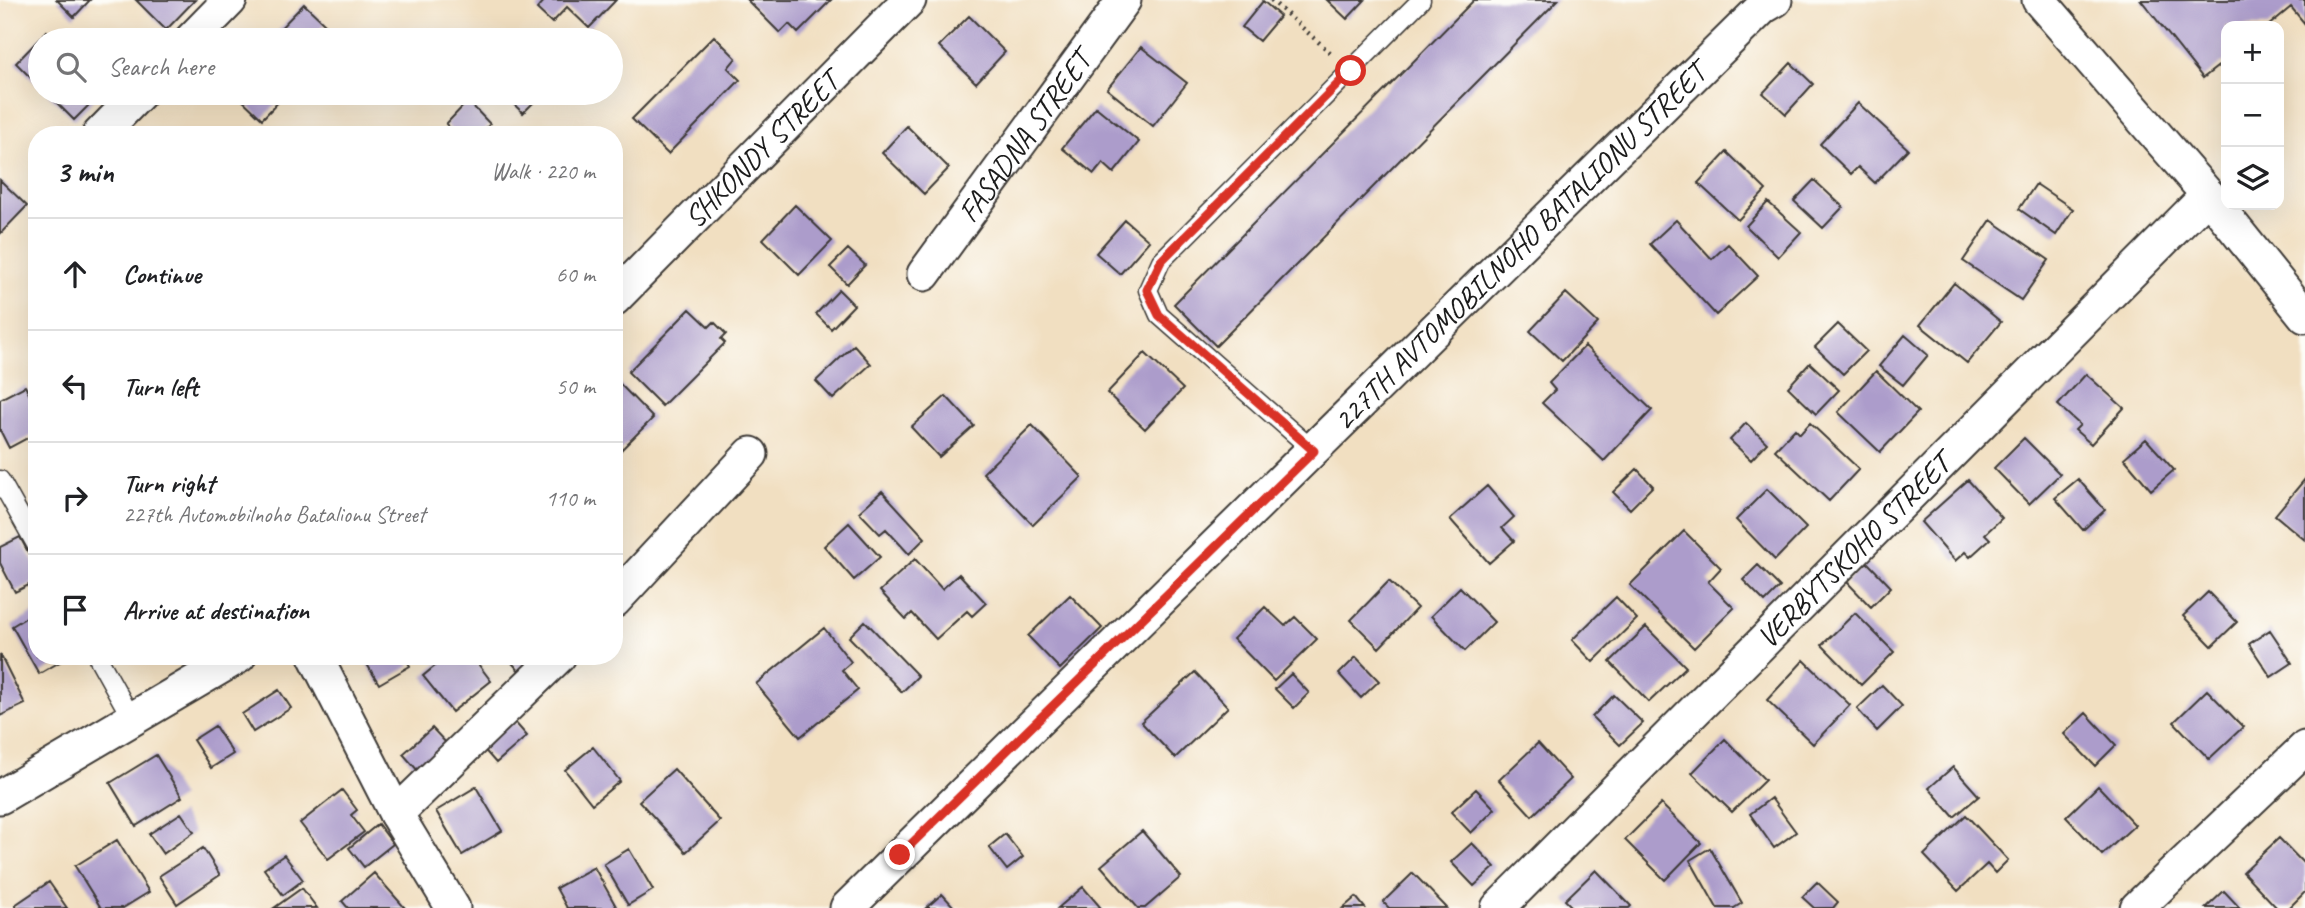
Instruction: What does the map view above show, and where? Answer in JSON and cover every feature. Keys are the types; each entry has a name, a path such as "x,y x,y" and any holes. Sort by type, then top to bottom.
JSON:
{"street":[{"path":"203,28 230,0"},
{"name":"SHKONDY STREET","path":"623,290 909,0"},
{"name":"FASADNA STREET","path":"924,274 1124,0"},
{"path":"2042,1 2208,195 2305,316"},
{"name":"227TH AVTOMOBILNOHO BATALIONU STREET","path":"847,908 1314,451 1765,2"},
{"path":"108,126 128,105"},
{"name":"VERBYTSKOHO STREET","path":"1498,908 2208,195"},
{"path":"623,591 751,454"},
{"path":"0,797 224,665"},
{"path":"320,665 396,814 453,908"},
{"path":"396,814 550,665"},
{"path":"2137,908 2305,748"}],"lane":[{"path":"1314,451 1159,315 1147,290 1161,261 1421,0"},
{"path":"0,480 28,530"},
{"path":"102,665 132,719"}],"path":[{"path":"1271,0 1351,71"}],"building":[{"path":"57,0 90,0 74,17"},
{"path":"136,0 195,0 168,28 164,28"},
{"path":"545,0 616,0 589,28 567,7 552,23 537,9"},
{"path":"747,0 831,0 798,33 789,24 780,33"},
{"path":"1327,0 1365,0 1347,19"},
{"path":"1474,0 1558,0 1216,346 1174,304"},
{"path":"2141,0 2305,0 2305,24 2291,7 2274,21 2221,21 2221,64 2203,78"},
{"path":"1263,1 1280,16 1259,41 1242,27"},
{"path":"304,4 325,24 321,28 281,28"},
{"path":"969,16 1005,52 976,83 939,46"},
{"path":"714,36 736,58 728,68 740,80 668,154 632,119"},
{"path":"1141,47 1187,83 1153,126 1107,89"},
{"path":"28,51 28,75 16,63"},
{"path":"1791,63 1813,84 1786,114 1763,93"},
{"path":"1858,103 1908,149 1875,183 1858,167 1851,174 1820,144"},
{"path":"59,105 89,105 74,120"},
{"path":"247,105 275,105 262,119"},
{"path":"464,105 472,105 490,124 448,126 446,124"},
{"path":"515,105 531,105 523,113"},
{"path":"1096,107 1139,142 1114,173 1103,163 1094,174 1062,148"},
{"path":"907,126 949,168 924,194 882,153"},
{"path":"1727,152 1766,190 1738,220 1698,183"},
{"path":"0,180 27,206 0,234"},
{"path":"1814,180 1843,207 1823,228 1794,201"},
{"path":"2036,184 2073,209 2056,235 2019,209"},
{"path":"1768,202 1801,232 1778,257 1746,226"},
{"path":"795,205 832,241 799,275 763,239"},
{"path":"1125,220 1149,241 1120,274 1096,253"},
{"path":"1676,220 1712,259 1728,244 1758,276 1716,315 1650,244"},
{"path":"1991,220 2049,260 2021,300 1963,261"},
{"path":"848,249 865,265 847,284 830,267"},
{"path":"1954,283 2001,322 1967,363 1920,325"},
{"path":"839,290 854,305 831,329 816,314"},
{"path":"1566,293 1598,323 1562,361 1530,331"},
{"path":"690,309 709,327 714,322 726,334 721,339 725,343 662,406 628,372"},
{"path":"1838,324 1866,351 1843,374 1815,347"},
{"path":"1905,335 1928,355 1903,385 1879,366"},
{"path":"854,345 871,364 833,399 816,381"},
{"path":"1585,346 1652,410 1604,461 1542,403 1555,390 1549,383"},
{"path":"1145,353 1183,389 1145,429 1107,393"},
{"path":"1810,363 1839,390 1816,414 1788,387"},
{"path":"1876,371 1918,412 1880,452 1838,412"},
{"path":"2086,374 2124,408 2091,444 2075,430 2080,425 2058,405"},
{"path":"25,386 28,392 28,438 9,448 0,430 0,399"},
{"path":"623,387 653,418 623,448"},
{"path":"946,396 974,426 939,457 911,427"},
{"path":"1746,423 1767,443 1751,460 1730,440"},
{"path":"1810,423 1859,469 1829,501 1775,450 1795,429 1800,434"},
{"path":"1032,425 1082,477 1033,525 983,473"},
{"path":"2024,438 2060,474 2029,504 1994,468"},
{"path":"2146,439 2174,470 2151,490 2124,458"},
{"path":"1637,469 1653,486 1630,509 1613,492"},
{"path":"2078,479 2105,510 2083,530 2055,498"},
{"path":"2305,479 2305,540 2275,515"},
{"path":"1968,480 2002,518 1985,534 1990,539 1970,557 1965,552 1955,561 1921,522"},
{"path":"1487,486 1514,517 1502,528 1514,541 1489,563 1450,519"},
{"path":"1767,489 1806,528 1775,560 1736,520"},
{"path":"882,491 925,538 909,554 886,529 880,534 859,512"},
{"path":"849,523 880,557 854,580 824,546"},
{"path":"1684,531 1721,568 1708,582 1734,608 1694,648 1630,585"},
{"path":"20,537 28,552 28,586 15,592 0,563 0,547"},
{"path":"915,559 942,589 959,574 986,603 972,616 967,611 936,639 912,613 906,619 880,591"},
{"path":"1867,562 1891,587 1871,607 1847,582"},
{"path":"1758,565 1780,587 1765,602 1743,580"},
{"path":"1389,581 1417,608 1379,648 1351,620"},
{"path":"1460,587 1494,622 1465,651 1431,616"},
{"path":"2208,592 2237,622 2212,646 2183,616"},
{"path":"1070,595 1102,628 1060,669 1028,636"},
{"path":"1616,597 1637,619 1593,662 1572,640"},
{"path":"1265,607 1285,626 1295,617 1317,639 1274,681 1233,639"},
{"path":"1855,613 1894,652 1861,685 1822,645"},
{"path":"28,616 28,654 12,626"},
{"path":"865,621 918,676 902,692 849,637"},
{"path":"1646,627 1686,667 1649,702 1610,662"},
{"path":"824,628 851,662 842,670 858,690 800,737 756,684"},
{"path":"2270,630 2292,663 2271,677 2249,644"},
{"path":"0,654 25,704 0,716"},
{"path":"1356,657 1379,681 1361,698 1339,674"},
{"path":"1804,660 1850,705 1813,744 1767,700"},
{"path":"34,665 54,665 39,674"},
{"path":"367,665 409,665 410,666 379,684"},
{"path":"436,665 479,665 491,681 452,712 423,676"},
{"path":"514,665 530,665 521,673"},
{"path":"1195,672 1228,707 1175,758 1141,722"},
{"path":"1291,674 1309,693 1294,708 1275,689"},
{"path":"1882,685 1902,706 1877,731 1857,709"},
{"path":"279,690 291,708 253,732 242,714"},
{"path":"2207,690 2243,727 2209,759 2174,722"},
{"path":"1614,695 1643,723 1620,745 1592,717"},
{"path":"506,712 527,736 496,763 475,739"},
{"path":"2086,713 2116,745 2095,766 2064,734"},
{"path":"215,726 233,754 211,768 193,740"},
{"path":"432,728 448,745 419,772 403,754"},
{"path":"1725,739 1765,780 1732,812 1692,773"},
{"path":"1538,743 1571,779 1532,816 1499,780"},
{"path":"593,747 620,781 592,804 565,770"},
{"path":"156,755 182,797 136,826 110,783"},
{"path":"1953,767 1979,796 1954,817 1929,788"},
{"path":"674,769 720,821 686,852 639,801"},
{"path":"2098,786 2135,825 2102,855 2066,817"},
{"path":"476,787 502,831 462,855 436,811"},
{"path":"1476,789 1495,809 1471,833 1451,812"},
{"path":"342,790 357,810 351,815 364,832 328,859 300,823"},
{"path":"1771,798 1796,832 1774,848 1750,814"},
{"path":"1661,804 1701,843 1665,880 1625,840"},
{"path":"181,813 194,832 163,854 149,834"},
{"path":"1966,815 2008,860 1995,873 1987,864 1958,891 1924,855"},
{"path":"378,824 393,844 364,867 349,848"},
{"path":"1142,831 1181,877 1145,908 1138,908 1101,866"},
{"path":"1005,834 1023,857 1007,870 989,847"},
{"path":"2279,838 2305,865 2305,892 2289,908 2277,908 2243,872"},
{"path":"117,840 149,892 123,908 101,908 75,866"},
{"path":"1472,843 1495,867 1474,886 1451,862"},
{"path":"203,848 220,875 177,904 159,876"},
{"path":"1710,848 1742,903 1734,908 1717,908 1690,860"},
{"path":"629,849 653,890 628,905 604,864"},
{"path":"284,855 303,880 283,895 264,869"},
{"path":"594,867 617,908 567,908 556,888"},
{"path":"1596,870 1631,906 1629,908 1573,908 1565,900"},
{"path":"374,873 405,908 348,908 342,901"},
{"path":"1413,873 1447,908 1389,908 1383,902"},
{"path":"49,882 67,908 17,908 15,905"},
{"path":"1817,882 1838,902 1833,908 1814,908 1802,897"},
{"path":"1083,887 1101,908 1058,908"},
{"path":"302,888 317,908 274,908"},
{"path":"2224,891 2240,908 2206,908"},
{"path":"942,894 955,908 926,908"},
{"path":"1356,897 1365,908 1343,908"}],"route":[{"path":"900,855 1314,451 1159,315 1147,290 1161,261 1351,71"}]}
